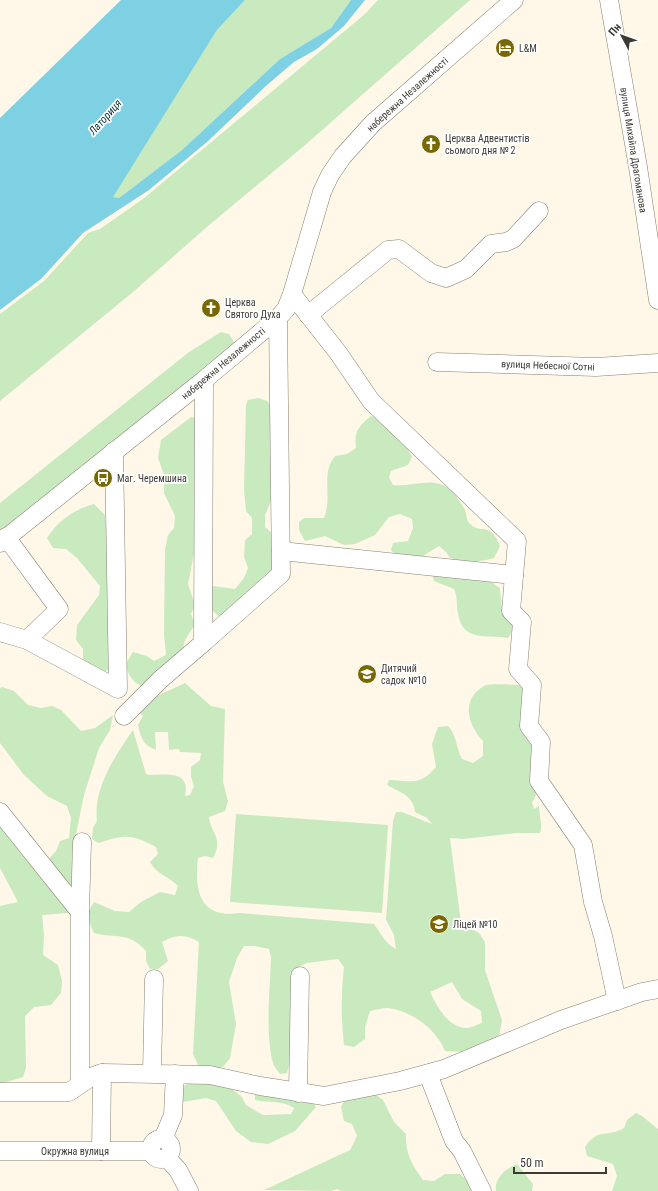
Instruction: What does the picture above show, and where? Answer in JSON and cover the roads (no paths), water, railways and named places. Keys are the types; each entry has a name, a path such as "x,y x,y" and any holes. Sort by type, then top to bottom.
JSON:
{"street":[{"name":"набережна Незалежності","path":"3,540 204,380 278,318 286,308 292,294 322,192 330,175 343,156 373,123 514,0"},
{"name":"вулиця Михайла Драгоманова","path":"609,0 658,300"},
{"path":"308,315 388,250 399,249 431,273 446,278 466,269 491,244 506,242 513,239 540,211"},
{"path":"292,294 339,354 371,401 517,541 511,611 522,622 518,669 532,685 529,726 541,742 539,780 583,845 593,902 603,936 617,1001"},
{"path":"124,716 161,679 281,574 278,318"},
{"name":"вулиця Небесної Сотні","path":"437,362 596,367 658,363"},
{"path":"203,643 204,380"},
{"path":"0,632 27,640 118,689 114,451"},
{"path":"3,540 59,609 27,640"},
{"path":"281,551 514,575"},
{"path":"0,812 80,912"},
{"path":"80,1084 80,912 82,842"},
{"path":"298,1093 300,976"},
{"path":"152,1074 154,979"},
{"path":"0,1092 69,1092 91,1077 102,1073 210,1075 298,1093 324,1096 428,1074 444,1069 561,1020 658,988"},
{"path":"100,1151 102,1073"},
{"path":"157,1145 173,1115 175,1074"},
{"path":"428,1074 454,1141 462,1151 482,1191"},
{"name":"Окружна вулиця","path":"0,1152 100,1151 157,1145 156,1159 166,1158 178,1170 189,1191"}],"water":[{"name":"Латориця","path":"121,0 245,0 217,30 113,197 119,198 182,150 280,59 331,28 351,0 365,0 344,26 317,49 294,62 267,85 207,142 149,190 83,233 41,279 0,310 0,118"}],"place":[{"name":"L&M","path":"505,48"},
{"name":"Церква Адвентистів сьомого дня № 2","path":"431,144"},
{"name":"Церква Святого Духа","path":"211,308"},
{"name":"Маг. Черемшина","path":"103,478"},
{"name":"Дитячий садок №10","path":"367,674"},
{"name":"Ліцей №10","path":"439,924"}]}
